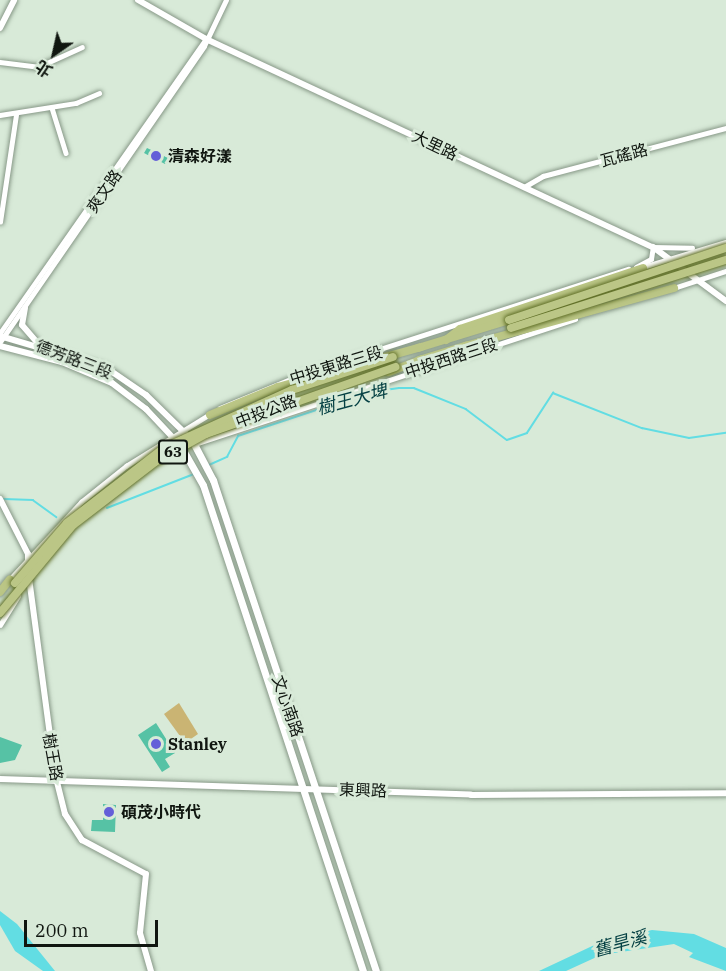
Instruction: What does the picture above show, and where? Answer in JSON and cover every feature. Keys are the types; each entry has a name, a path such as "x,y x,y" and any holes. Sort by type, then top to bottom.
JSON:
{"main road":[{"name":"中投公路","path":"0,603 68,523 164,448 292,390 726,248"},
{"name":"中投公路","path":"0,613 73,525 155,462 238,421 395,367 465,346 511,328 726,260"},
{"path":"446,340 460,328 643,268"},
{"path":"465,346 674,288"},
{"path":"210,415 278,387 421,347"},
{"path":"224,431 423,359"},
{"name":"文心南路","path":"194,444 213,480 376,971"},
{"name":"文心南路","path":"183,450 203,485 363,971"},
{"path":"0,592 10,579"},
{"path":"0,618 23,590"}],"street":[{"path":"0,28 14,0"},
{"name":"大里路","path":"138,0 206,39 653,247 726,301"},
{"name":"爽文路","path":"1,338 25,308 206,39 226,0"},
{"name":"爽文路","path":"1,338 206,39"},
{"path":"0,62 38,67 82,47"},
{"path":"0,115 16,115 52,108 99,93"},
{"path":"52,108 66,153"},
{"path":"1,222 16,115"},
{"name":"瓦磘路","path":"524,187 543,176 726,128"},
{"name":"中投東路三段","path":"0,586 10,579 28,554 62,519 172,435 249,392 629,269 643,268 695,248 726,242"},
{"path":"629,269 651,259 653,247 695,248"},
{"name":"中投西路三段","path":"0,625 29,582 73,531 123,488 194,444 224,431 726,272"},
{"path":"25,308 22,325 43,346"},
{"name":"德芳路三段","path":"1,338 43,346 118,375 182,429 194,444"},
{"name":"德芳路三段","path":"1,338 98,375 126,392 172,435 183,450"},
{"name":"樹王路","path":"1,500 28,554 29,582 56,780 75,835 106,856 146,874 140,933 151,971"},
{"path":"62,519 74,521 73,531"},
{"name":"東興路","path":"0,779 471,795 726,793"}],"shaded area":[{"path":"179,703 198,734 185,743 164,714"}],"water":[{"path":"0,911 17,924 55,971 43,971 15,951 0,925"},
{"name":"舊旱溪","path":"652,930 694,934 726,948 726,971 689,957 693,953 674,944 601,955 566,971 539,971 605,940"}],"building":[{"name":"清森好漾","path":"147,148 168,158 165,164 144,153"},
{"name":"Stanley","path":"156,723 175,753 165,759 170,767 162,772 138,735"},
{"path":"0,737 22,745 15,760 0,763"},
{"name":"碩茂小時代","path":"103,804 116,805 115,832 91,831 92,820 103,820"}],"waterway":[{"name":"樹王大埤","path":"209,465 227,457 238,436 371,392 399,388 414,388 466,409 507,440 527,433 553,393 642,428 689,438 726,433"},
{"name":"樹王大埤","path":"107,508 194,474"},
{"name":"樹王大埤","path":"4,499 33,500 56,517"}],"place":[{"name":"清森好漾","path":"156,156"},
{"name":"Stanley","path":"156,744"},
{"name":"碩茂小時代","path":"109,812"}]}
